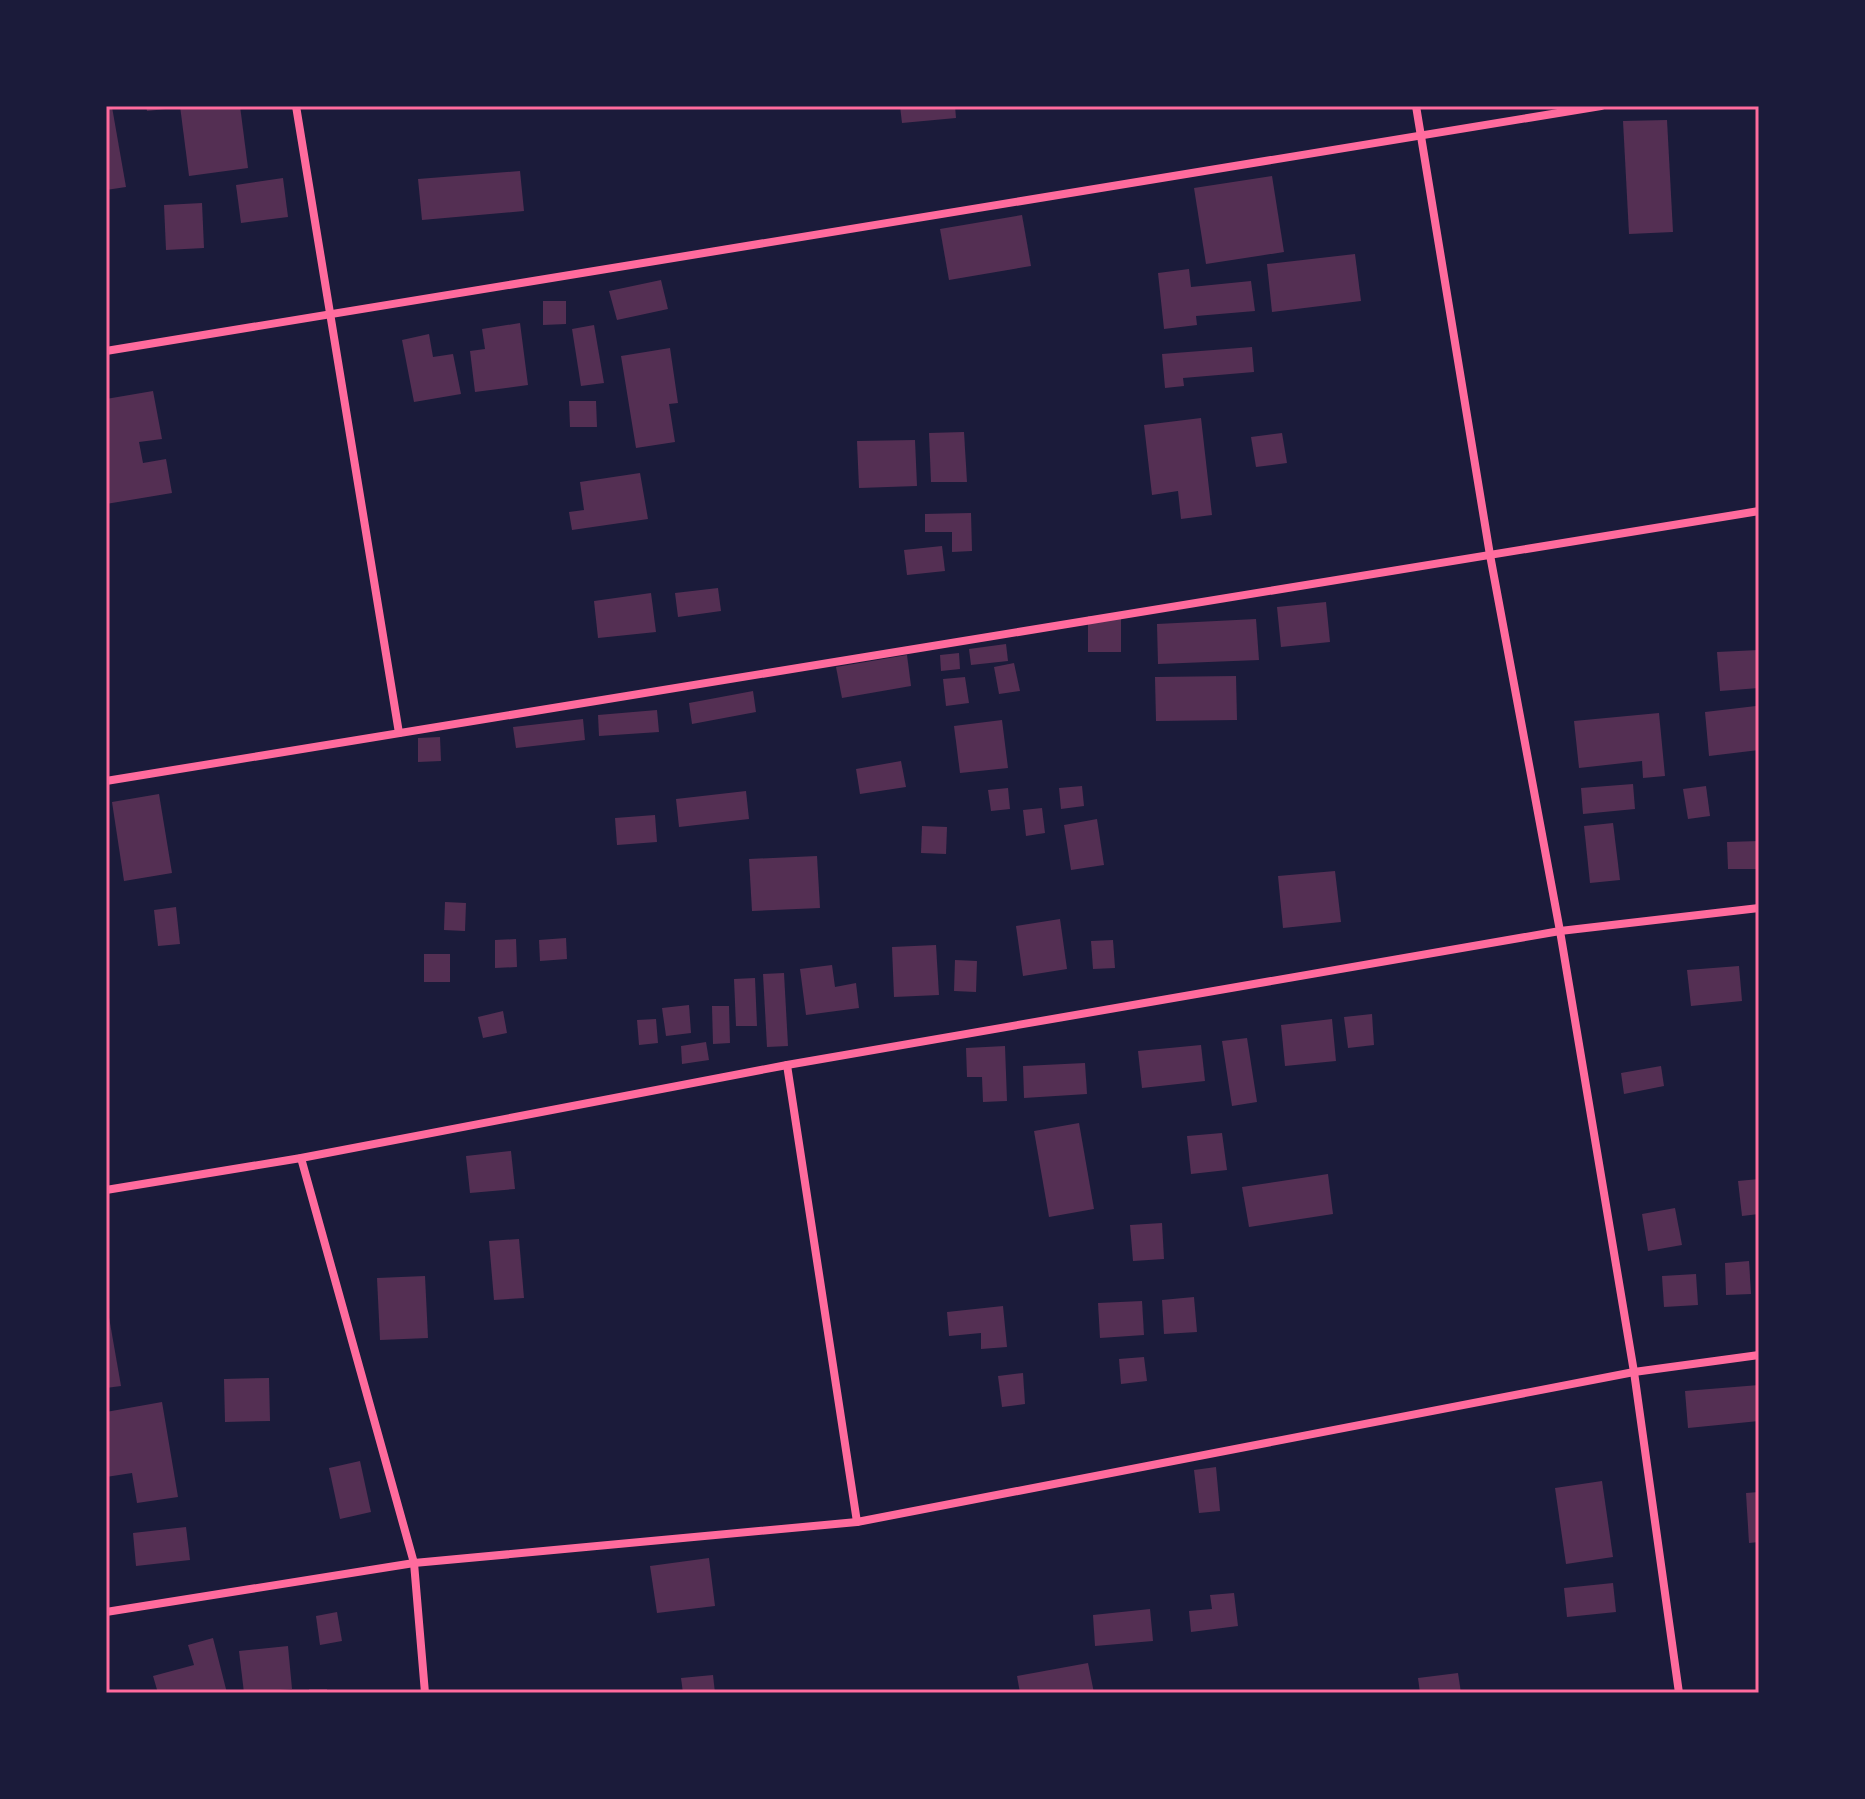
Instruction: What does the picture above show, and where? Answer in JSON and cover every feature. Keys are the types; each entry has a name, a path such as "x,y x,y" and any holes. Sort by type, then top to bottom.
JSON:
{"street":[{"path":"296,106 399,733"},
{"path":"1416,106 1490,555 1560,931 1634,1372 1679,1693"},
{"path":"106,351 1601,106"},
{"path":"106,781 1759,511"},
{"path":"106,1190 301,1158 787,1065 1560,931 1759,908"},
{"path":"787,1065 857,1522"},
{"path":"301,1158 414,1563 425,1693"},
{"path":"106,1612 414,1563 857,1522 1634,1372 1759,1355"}],"building":[{"path":"146,106 175,106 175,108 147,111"},
{"path":"180,106 240,106 248,168 189,176"},
{"path":"900,106 955,106 956,118 902,123"},
{"path":"112,107 126,187 106,190 106,109"},
{"path":"1667,120 1673,232 1629,234 1623,121"},
{"path":"520,171 524,211 422,220 418,179"},
{"path":"1272,176 1284,252 1206,264 1194,188"},
{"path":"283,178 288,217 241,223 236,185"},
{"path":"202,203 204,248 166,250 164,205"},
{"path":"1022,215 1031,266 949,280 940,229"},
{"path":"1355,254 1361,301 1272,312 1267,264"},
{"path":"1189,269 1191,287 1251,281 1255,311 1196,316 1197,325 1164,329 1158,273"},
{"path":"661,280 668,309 617,320 609,291"},
{"path":"543,301 566,301 566,324 543,325"},
{"path":"520,323 528,385 475,392 470,351 485,349 482,329"},
{"path":"594,325 604,383 581,386 572,329"},
{"path":"429,334 433,357 453,354 461,394 414,402 402,340"},
{"path":"1252,347 1254,372 1183,378 1184,386 1165,388 1162,354"},
{"path":"670,348 678,403 669,404 675,442 636,448 621,356"},
{"path":"153,391 162,439 139,442 143,463 166,459 172,493 106,504 106,399"},
{"path":"569,401 596,401 597,427 570,427"},
{"path":"1201,418 1212,515 1181,519 1178,491 1152,495 1144,425"},
{"path":"964,432 967,482 931,482 929,433"},
{"path":"1282,433 1287,463 1256,467 1251,437"},
{"path":"915,440 917,486 859,488 857,441"},
{"path":"640,473 648,519 572,530 569,512 584,510 580,482"},
{"path":"971,513 972,551 952,552 952,532 925,532 925,514"},
{"path":"942,546 945,571 907,575 904,550"},
{"path":"718,588 721,611 678,617 675,593"},
{"path":"651,593 656,632 598,638 594,601"},
{"path":"1326,602 1330,642 1281,647 1277,607"},
{"path":"1088,616 1121,616 1121,652 1088,652"},
{"path":"1256,619 1259,660 1158,664 1157,624"},
{"path":"1006,644 1008,661 971,665 969,649"},
{"path":"1759,650 1759,688 1720,691 1717,652"},
{"path":"959,653 960,669 941,671 940,655"},
{"path":"907,655 911,686 842,698 836,667"},
{"path":"1014,663 1020,691 999,694 994,667"},
{"path":"1236,676 1237,720 1156,721 1155,677"},
{"path":"965,677 969,703 946,706 943,679"},
{"path":"753,691 756,712 692,724 689,703"},
{"path":"1756,706 1759,750 1709,756 1705,712"},
{"path":"657,710 659,732 599,736 598,715"},
{"path":"1659,713 1665,776 1643,778 1642,761 1579,768 1574,721"},
{"path":"583,719 585,740 516,748 513,727"},
{"path":"1002,720 1008,768 960,773 954,726"},
{"path":"440,737 441,761 418,762 418,738"},
{"path":"901,761 906,787 860,794 856,769"},
{"path":"1633,784 1635,809 1583,814 1581,788"},
{"path":"1082,786 1084,806 1061,809 1059,788"},
{"path":"1706,786 1710,816 1688,819 1683,789"},
{"path":"1008,788 1010,809 991,811 988,790"},
{"path":"746,791 749,819 679,827 676,799"},
{"path":"159,794 172,873 124,881 112,802"},
{"path":"1042,808 1045,833 1026,836 1023,810"},
{"path":"655,815 657,842 617,845 615,818"},
{"path":"1097,819 1104,865 1071,870 1064,825"},
{"path":"1613,823 1620,880 1590,883 1584,826"},
{"path":"922,826 947,827 946,854 921,853"},
{"path":"1759,841 1759,869 1728,869 1727,842"},
{"path":"817,856 820,908 752,911 749,859"},
{"path":"1335,871 1341,922 1283,928 1278,876"},
{"path":"445,902 466,903 465,931 444,930"},
{"path":"176,907 180,944 158,946 154,910"},
{"path":"1060,919 1067,969 1023,976 1016,926"},
{"path":"566,938 567,959 540,961 539,940"},
{"path":"516,939 517,967 495,968 495,940"},
{"path":"1113,940 1115,968 1093,969 1091,941"},
{"path":"936,945 939,995 894,997 892,947"},
{"path":"424,954 450,954 450,982 424,982"},
{"path":"955,960 977,961 976,992 954,991"},
{"path":"832,965 835,987 856,983 859,1008 806,1015 800,969"},
{"path":"1739,966 1742,1001 1691,1006 1687,970"},
{"path":"784,973 788,1046 767,1047 763,974"},
{"path":"755,978 757,1026 736,1026 734,979"},
{"path":"689,1005 691,1033 666,1036 662,1008"},
{"path":"712,1006 729,1006 730,1043 713,1044"},
{"path":"503,1011 507,1033 483,1038 478,1017"},
{"path":"1372,1014 1374,1045 1348,1048 1344,1017"},
{"path":"656,1019 658,1043 639,1045 637,1020"},
{"path":"1332,1019 1336,1061 1285,1066 1281,1025"},
{"path":"1247,1038 1257,1102 1232,1106 1222,1041"},
{"path":"706,1042 709,1060 682,1064 681,1046"},
{"path":"1201,1045 1205,1081 1142,1088 1138,1051"},
{"path":"1005,1046 1007,1101 983,1102 982,1077 967,1077 966,1048"},
{"path":"1085,1063 1087,1094 1024,1098 1023,1066"},
{"path":"1661,1066 1664,1086 1624,1094 1621,1073"},
{"path":"1079,1123 1094,1209 1049,1217 1034,1131"},
{"path":"1222,1133 1227,1170 1191,1174 1187,1136"},
{"path":"511,1151 515,1189 470,1193 466,1156"},
{"path":"1328,1174 1333,1214 1249,1227 1242,1187"},
{"path":"1759,1179 1759,1214 1742,1216 1738,1181"},
{"path":"1675,1208 1682,1245 1648,1251 1642,1214"},
{"path":"1162,1223 1164,1259 1133,1261 1130,1225"},
{"path":"519,1239 524,1298 494,1300 489,1241"},
{"path":"1749,1261 1751,1294 1726,1295 1725,1263"},
{"path":"1696,1274 1698,1305 1664,1307 1662,1276"},
{"path":"425,1276 428,1338 380,1340 377,1278"},
{"path":"1194,1297 1197,1332 1164,1334 1162,1300"},
{"path":"106,1300 121,1386 106,1388"},
{"path":"1142,1301 1144,1335 1100,1338 1098,1303"},
{"path":"1003,1306 1007,1347 981,1349 981,1333 949,1336 947,1312"},
{"path":"1144,1357 1147,1381 1121,1384 1119,1359"},
{"path":"1023,1373 1025,1404 1002,1407 998,1376"},
{"path":"269,1378 270,1421 225,1422 224,1379"},
{"path":"1759,1385 1759,1421 1688,1428 1685,1391"},
{"path":"162,1402 178,1497 137,1503 132,1473 106,1477 106,1412"},
{"path":"360,1461 371,1512 340,1519 329,1468"},
{"path":"1216,1467 1220,1511 1199,1513 1194,1470"},
{"path":"1602,1481 1613,1557 1566,1564 1555,1488"},
{"path":"1759,1492 1759,1542 1749,1543 1746,1493"},
{"path":"186,1527 190,1560 136,1566 133,1533"},
{"path":"709,1558 715,1606 657,1613 650,1566"},
{"path":"1613,1583 1616,1612 1567,1617 1564,1588"},
{"path":"1234,1593 1238,1626 1191,1632 1189,1611 1212,1609 1210,1595"},
{"path":"1150,1609 1153,1641 1095,1646 1093,1615"},
{"path":"337,1612 342,1641 320,1645 316,1616"},
{"path":"213,1638 227,1693 158,1693 153,1676 194,1665 188,1645"},
{"path":"288,1646 292,1689 244,1693 239,1651"},
{"path":"1088,1663 1094,1693 1020,1693 1017,1676"},
{"path":"1458,1673 1461,1693 1420,1693 1418,1678"},
{"path":"713,1675 715,1693 683,1693 681,1678"},
{"path":"309,1689 327,1689 327,1693 310,1693"}]}
